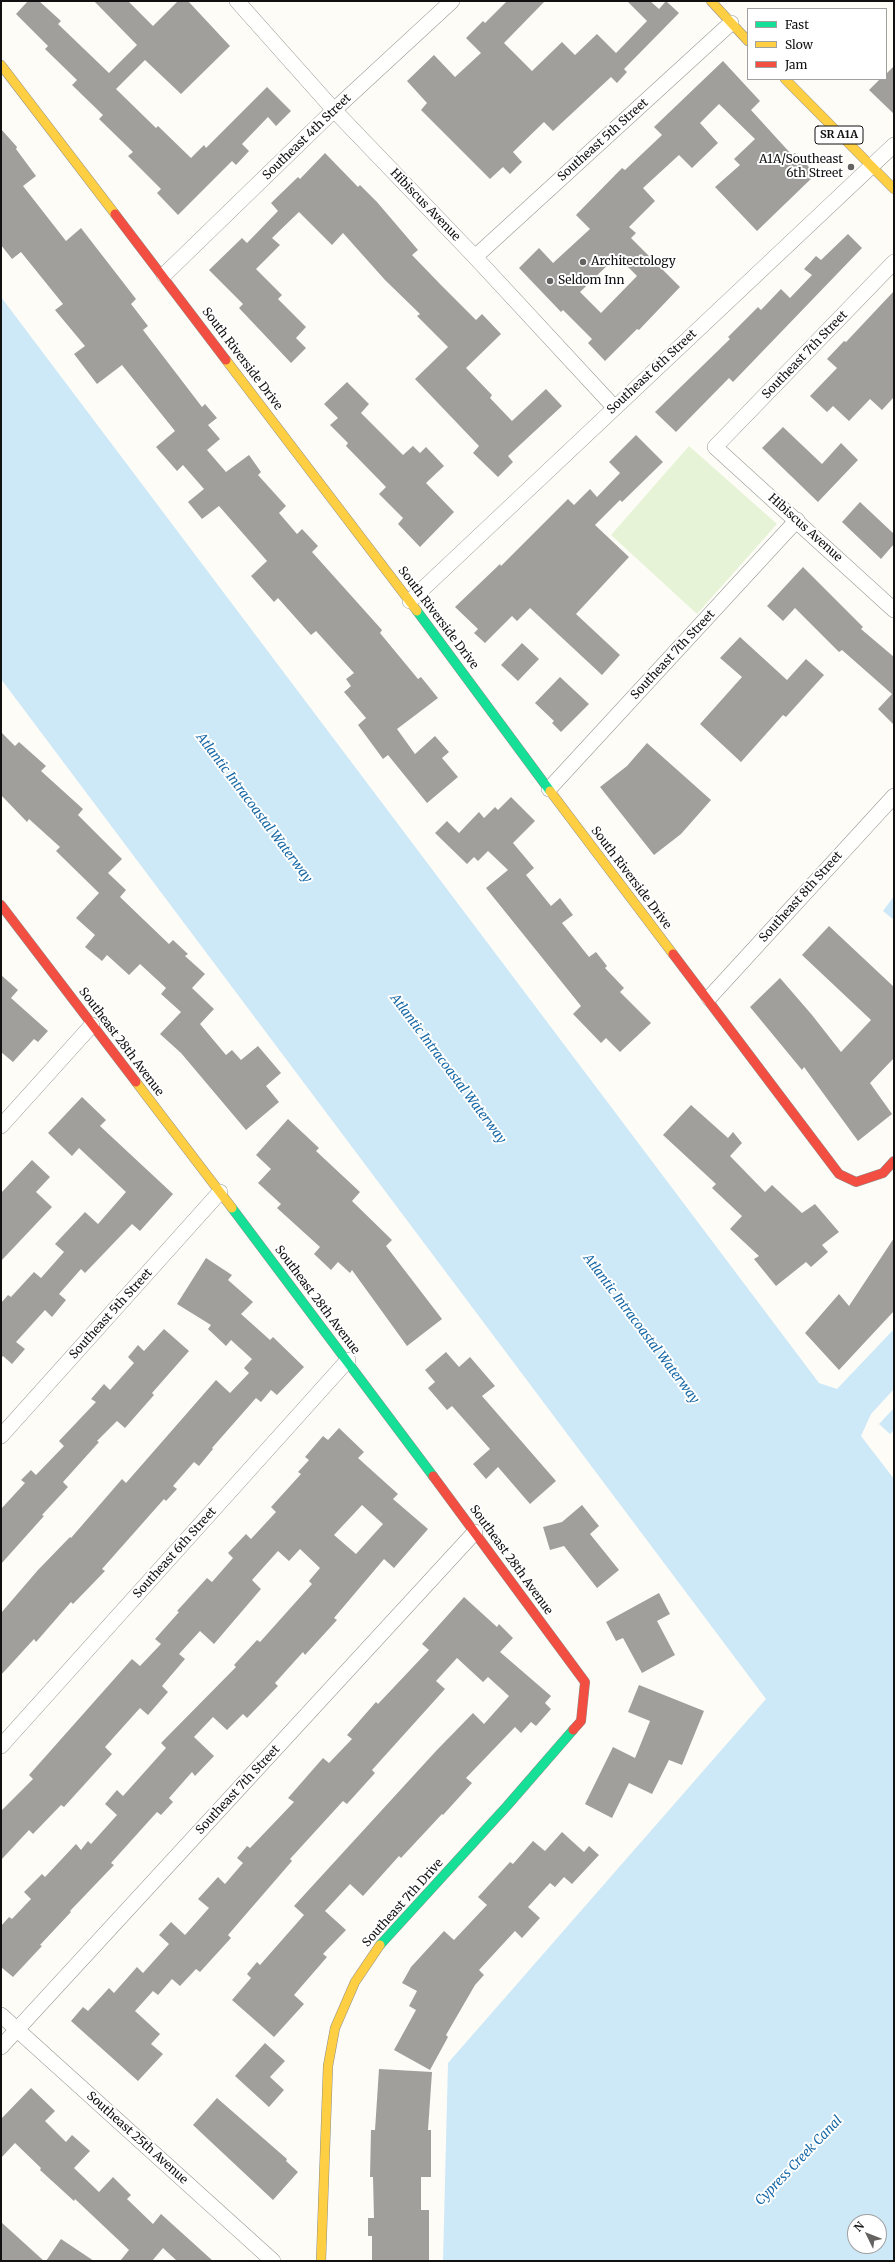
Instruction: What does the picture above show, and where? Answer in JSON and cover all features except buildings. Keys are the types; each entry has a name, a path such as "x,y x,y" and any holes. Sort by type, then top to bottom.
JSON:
{"street":[{"name":"Hibiscus Avenue","path":"237,1 334,110 475,257 614,407"},
{"name":"Southeast 4th Street","path":"164,275 334,110 452,1"},
{"path":"711,1 747,40"},
{"name":"Southeast 5th Street","path":"475,257 731,23"},
{"name":"South Riverside Drive","path":"1,65 164,275 410,601 549,789 709,998 839,1174 856,1182 883,1173 894,1161"},
{"name":"SR A1A","path":"786,80 894,189"},
{"name":"Southeast 6th Street","path":"410,601 614,407 894,145"},
{"name":"Southeast 7th Street","path":"715,447 894,262"},
{"name":"Hibiscus Avenue","path":"715,447 893,606"},
{"name":"Southeast 7th Street","path":"549,789 797,520"},
{"name":"Southeast 8th Street","path":"709,998 894,796"},
{"name":"Southeast 28th Avenue","path":"1,905 348,1360 585,1682 580,1721"},
{"path":"1,1126 92,1024"},
{"name":"Southeast 5th Street","path":"1,1436 220,1192"},
{"name":"Southeast 6th Street","path":"1,1746 348,1360"},
{"name":"Southeast 7th Street","path":"1,2048 475,1532"},
{"name":"Southeast 7th Drive","path":"321,2261 328,2066 335,2028 355,1982 375,1950 507,1806 580,1721"},
{"name":"Southeast 25th Avenue","path":"1,2015 273,2261"}],"green space":[{"path":"689,446 777,524 697,614 611,535"}],"water":[{"path":"1,297 819,1383 837,1389 894,1329 894,1389 871,1414 861,1436 894,1479 894,2261 443,2261 448,2063 766,1699 1,679"},
{"path":"894,896 894,920 883,911"},
{"path":"894,1408 894,1430 890,1434 879,1424"}],"traffic: fast":[{"path":"417,611 550,791"},
{"path":"232,1208 433,1476"},
{"path":"380,1945 507,1806 573,1730"}],"traffic: slow":[{"path":"711,1 747,40"},
{"path":"1,65 115,214"},
{"path":"786,80 894,189"},
{"path":"226,360 417,611"},
{"path":"550,791 673,954"},
{"path":"136,1082 232,1208"},
{"path":"321,2261 328,2066 335,2028 355,1982 380,1945"}],"traffic: jam":[{"path":"115,214 226,360"},
{"path":"1,905 136,1082"},
{"path":"673,954 839,1174 856,1182 883,1173 894,1161"},
{"path":"433,1476 585,1682 581,1721 573,1730"}],"place":[{"name":"A1A/Southeast 6th Street","path":"851,167"},
{"name":"Architectology","path":"583,262"},
{"name":"Seldom Inn","path":"550,281"}],"water label":[{"name":"Atlantic Intracoastal Waterway","path":"254,808"},
{"name":"Atlantic Intracoastal Waterway","path":"448,1069"},
{"name":"Atlantic Intracoastal Waterway","path":"641,1329"},
{"name":"Cypress Creek Canal","path":"799,2161"}]}
